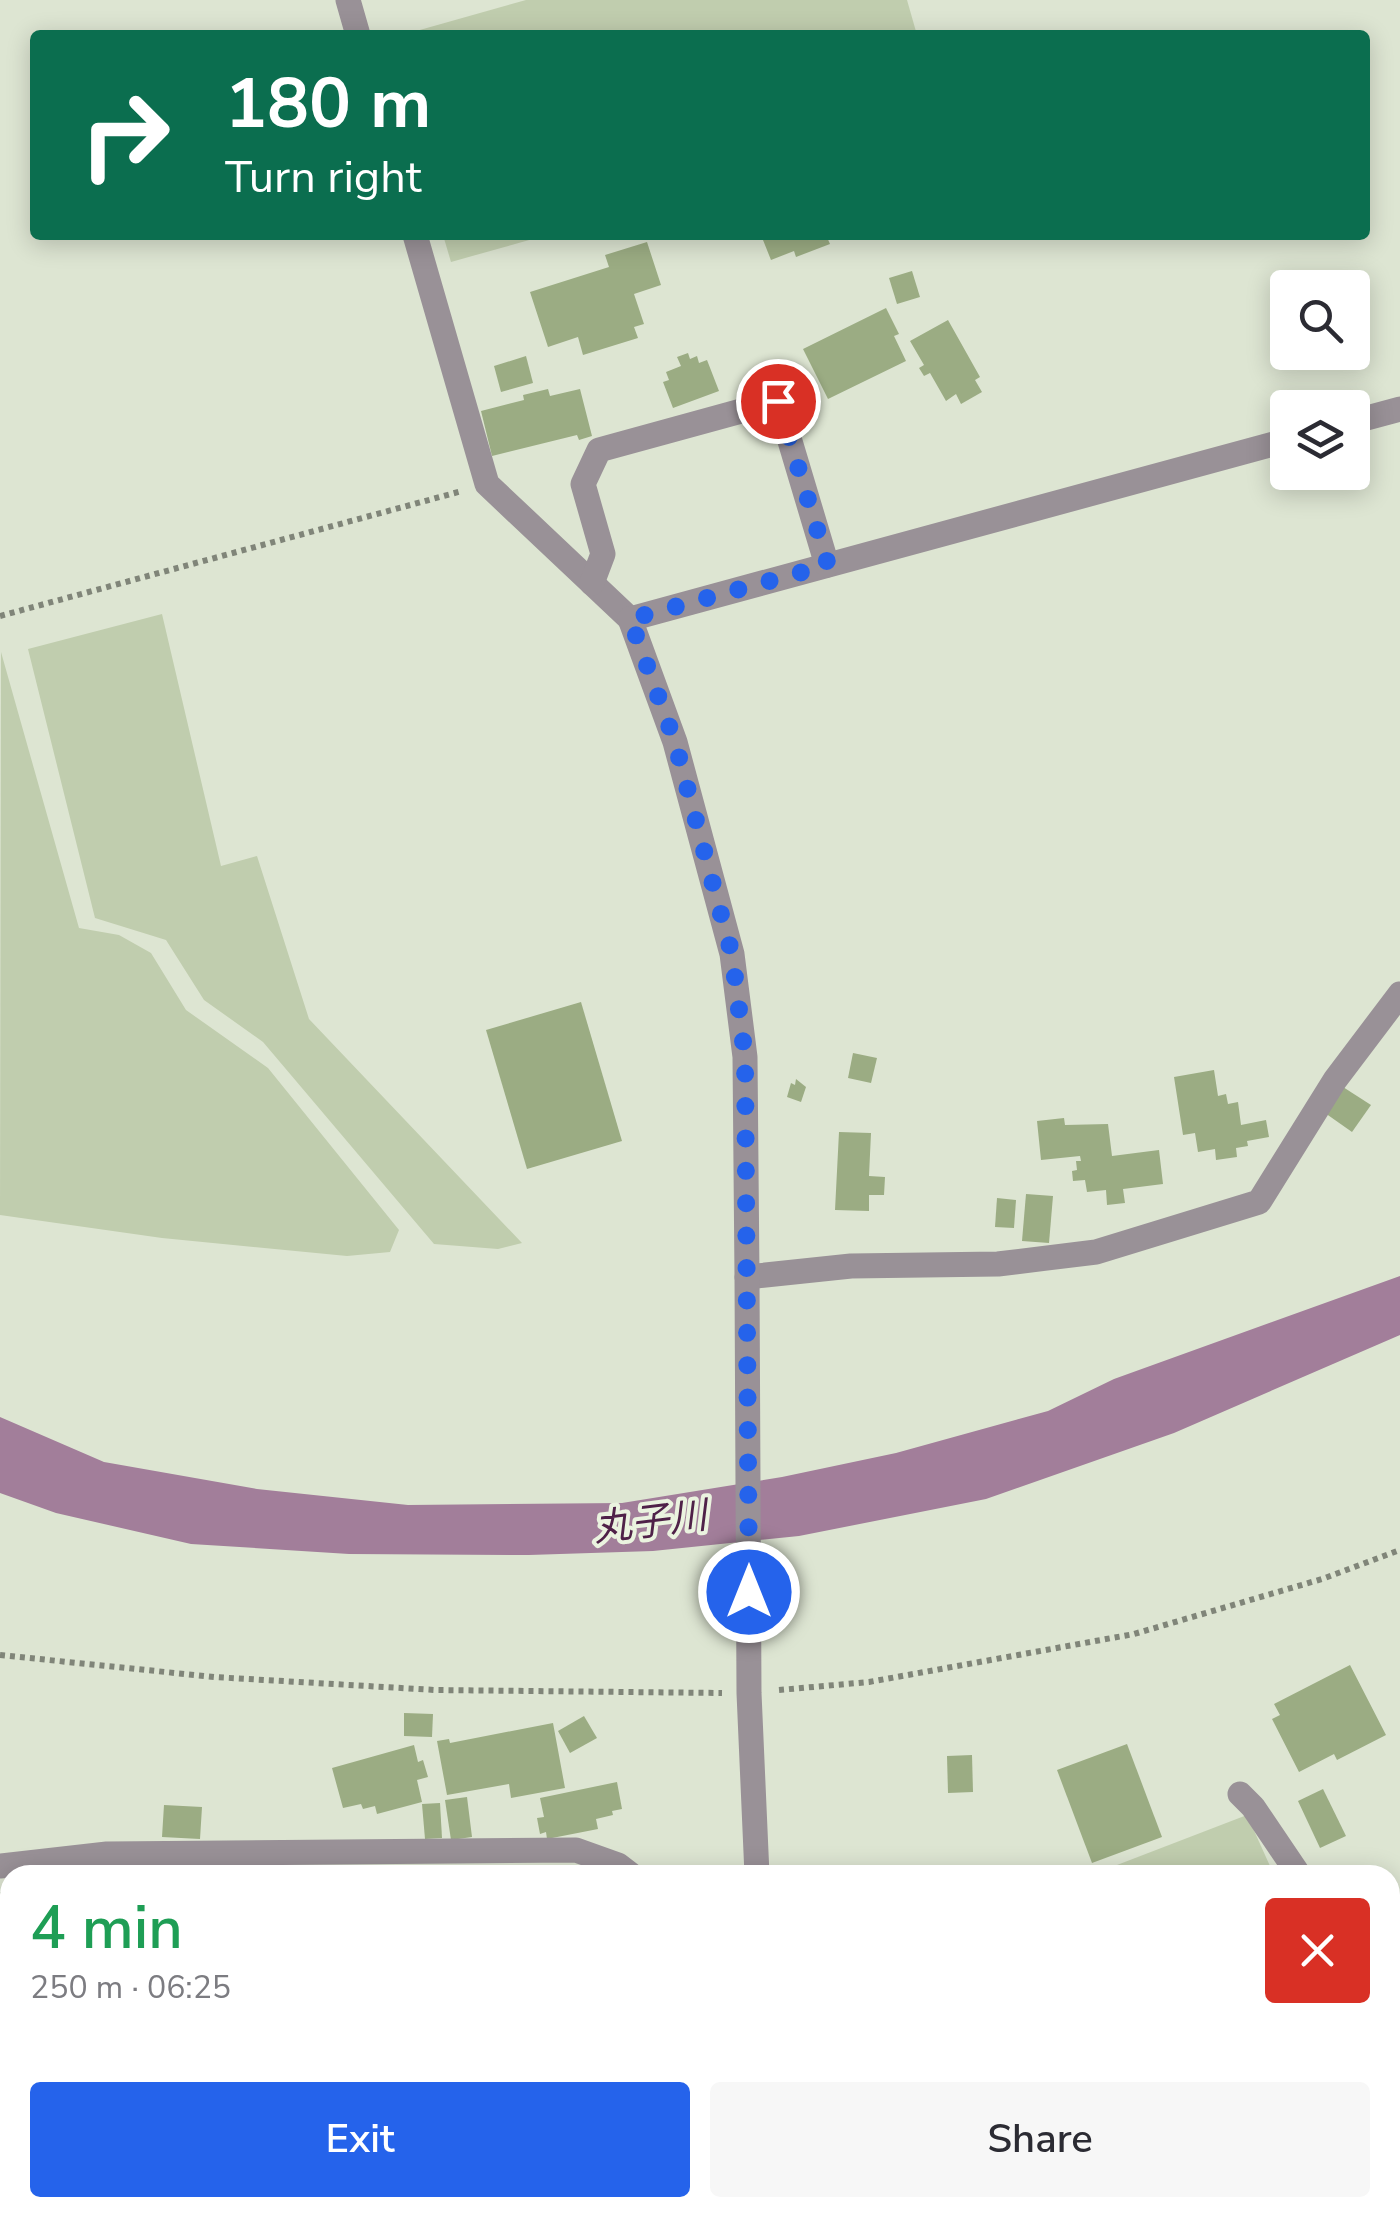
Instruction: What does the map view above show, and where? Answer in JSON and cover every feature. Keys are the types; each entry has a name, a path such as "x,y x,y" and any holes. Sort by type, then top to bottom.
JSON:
{"street":[{"path":"348,0 357,30"},
{"path":"416,240 487,484 630,619 675,742 732,954 745,1057 749,1682 757,1865"},
{"path":"592,583 603,554 583,484 599,450 778,401 828,565"},
{"path":"1370,417 1400,409"},
{"path":"630,619 1270,445"},
{"path":"747,1278 851,1266 998,1264 1096,1252 1258,1202 1335,1080 1400,994"},
{"path":"1240,1794 1254,1807 1292,1865"},
{"path":"9,1865 107,1854 576,1850 618,1865"}],"path":[{"path":"0,616 487,484"},
{"path":"0,1654 214,1677 435,1690 869,1682 1134,1634 1322,1579 1400,1550"}],"green space":[{"path":"526,0 907,0 916,30 420,30"},
{"path":"444,240 529,240 451,262"},
{"path":"162,614 221,866 257,856 309,1019 522,1243 498,1249 434,1244 263,1042 204,1000 166,940 95,918 28,649"},
{"path":"1,652 79,928 119,935 151,953 186,1010 268,1068 399,1230 390,1252 347,1256 162,1238 0,1215"},
{"path":"1247,1815 1270,1865 1117,1865"}],"water":[{"name":"丸子川","path":"1400,1276 1400,1335 1174,1433 986,1499 799,1536 653,1551 349,1554 191,1544 56,1513 0,1493 0,1417 104,1462 257,1489 408,1505 622,1503 782,1477 896,1453 1048,1411 1114,1379"}],"building":[{"path":"763,240 828,240 830,244 796,257 794,251 771,260"},
{"path":"647,242 661,285 634,294 644,324 634,327 638,338 583,355 578,337 548,347 530,292 609,267 605,255"},
{"path":"912,271 920,297 897,304 889,278"},
{"path":"886,308 906,361 828,399 803,349"},
{"path":"948,320 980,377 975,380 982,392 961,404 956,394 946,401 930,373 924,376 919,368 924,365 910,341"},
{"path":"688,353 690,359 697,356 699,363 707,360 719,391 673,408 663,382 669,380 666,372 681,366 677,357"},
{"path":"526,356 533,383 501,392 494,366"},
{"path":"548,389 550,396 580,389 592,436 579,440 577,435 492,456 481,411"},
{"path":"581,1002 622,1141 527,1169 486,1030"},
{"path":"853,1053 877,1058 871,1083 848,1078"},
{"path":"1214,1070 1218,1096 1226,1094 1228,1104 1238,1102 1241,1125 1266,1120 1269,1137 1247,1141 1248,1146 1236,1148 1237,1157 1216,1160 1215,1149 1198,1152 1195,1133 1183,1135 1174,1077"},
{"path":"796,1079 806,1087 801,1102 787,1097"},
{"path":"1343,1087 1371,1105 1352,1132 1325,1113"},
{"path":"1064,1118 1065,1125 1108,1124 1112,1156 1159,1150 1163,1184 1123,1189 1125,1203 1107,1205 1106,1190 1087,1192 1085,1180 1073,1181 1072,1171 1077,1170 1080,1156 1041,1160 1037,1121"},
{"path":"839,1132 871,1133 869,1176 885,1177 884,1195 869,1195 869,1211 835,1210"},
{"path":"1026,1194 1053,1196 1049,1243 1022,1241"},
{"path":"997,1198 1016,1200 1014,1228 995,1227"},
{"path":"1350,1665 1386,1735 1337,1760 1334,1754 1299,1772 1272,1719 1280,1715 1274,1704"},
{"path":"404,1713 433,1714 432,1737 404,1736"},
{"path":"584,1716 597,1738 570,1753 558,1731"},
{"path":"553,1723 565,1788 511,1798 509,1784 447,1795 437,1741 449,1739 450,1743"},
{"path":"1127,1744 1162,1837 1092,1863 1057,1770"},
{"path":"414,1745 418,1762 423,1760 428,1777 417,1780 422,1802 377,1814 375,1806 343,1808 332,1768"},
{"path":"972,1755 973,1792 948,1793 947,1756"},
{"path":"617,1782 622,1809 596,1819 598,1829 547,1839 546,1832 540,1834 537,1818 544,1817 540,1798"},
{"path":"1323,1789 1346,1836 1320,1848 1298,1801"},
{"path":"467,1797 472,1837 451,1840 445,1800"},
{"path":"440,1803 442,1838 425,1839 422,1804"},
{"path":"164,1805 202,1807 200,1839 162,1837"}],"route":[{"path":"749,1592 745,1057 732,954 675,742 630,619 828,565 778,401"}]}
